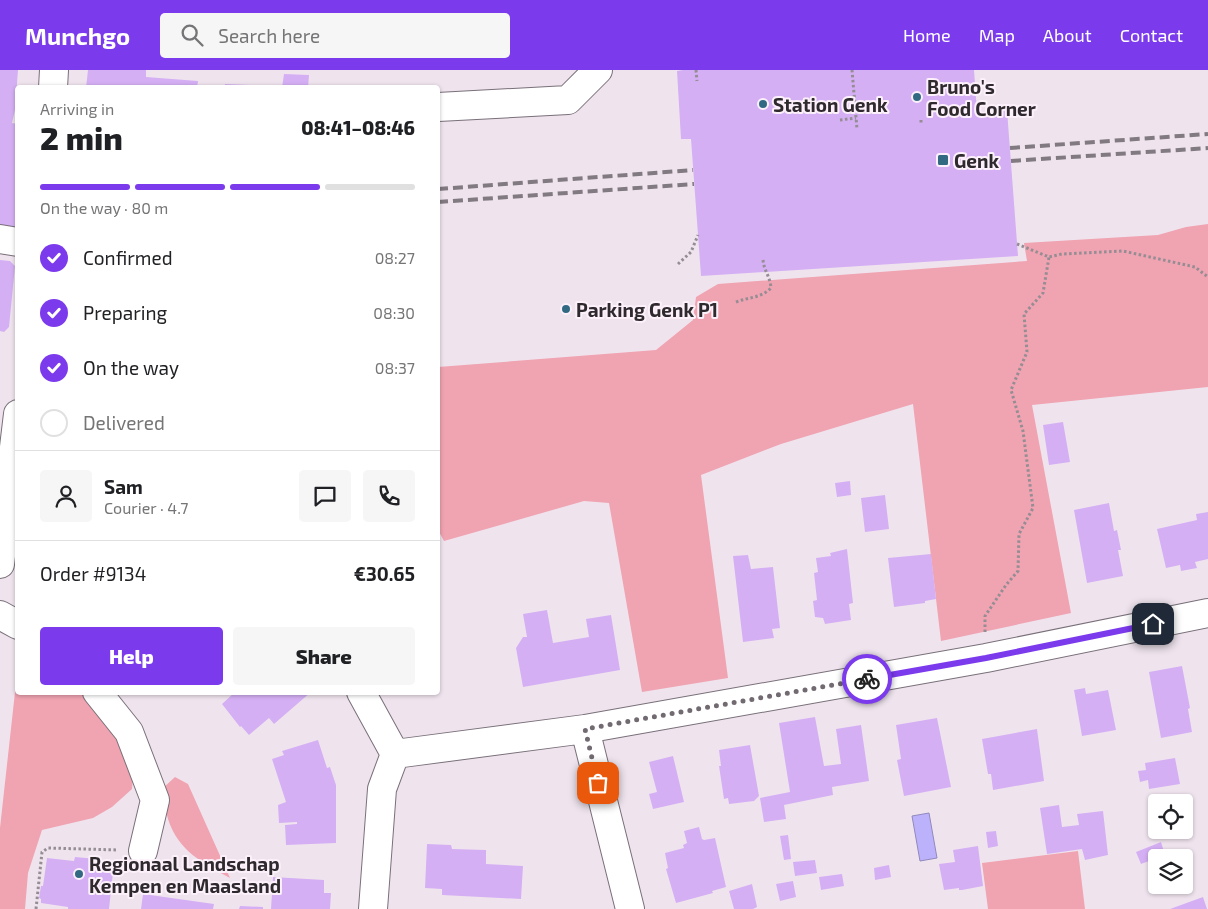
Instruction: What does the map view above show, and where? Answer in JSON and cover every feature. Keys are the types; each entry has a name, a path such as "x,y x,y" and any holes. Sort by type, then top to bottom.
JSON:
{"street":[{"path":"53,85 54,70"},
{"path":"440,107 568,100 598,70"},
{"path":"0,239 15,242"},
{"path":"0,564 15,439"},
{"path":"395,754 585,729 986,658 1208,613"},
{"path":"0,615 15,623"},
{"path":"99,695 129,732 155,800 142,851"},
{"path":"363,695 395,754 382,789 374,909"},
{"path":"585,729 630,909"}],"path":[{"path":"696,70 697,81"},
{"path":"852,70 857,129"},
{"path":"840,120 856,118"},
{"path":"678,264 691,252 698,235"},
{"path":"1017,244 1048,257 1062,254 1123,251 1195,267 1208,277"},
{"path":"986,658 985,616 1018,571 1019,534 1033,508 1023,431 1011,390 1027,352 1024,314 1043,293 1048,257"},
{"path":"736,302 764,295 771,288 770,277 764,268 763,260"},
{"path":"36,909 42,852 48,848 142,851"}],"shaded area":[{"path":"1208,224 1208,387 1032,405 1071,613 941,641 913,404 781,444 701,475 728,678 642,692 609,503 584,501 444,541 440,534 440,367 656,350 693,320 696,297 718,284 1027,261 1024,243 1158,235 1186,227"},
{"path":"15,692 15,695 87,695 134,763 132,789 112,807 93,818 42,830 28,873 25,909 0,909 0,828"},
{"path":"175,777 188,784 230,878 193,855 178,840 172,830 166,811 163,788"},
{"path":"929,813 937,858 920,861 912,816"},
{"path":"1078,851 1085,909 988,909 982,863"}],"building":[{"path":"0,70 18,70 17,85 15,85 15,110 12,123 15,124 15,228 0,227"},
{"path":"88,70 146,70 146,77 198,81 197,85 86,85"},
{"path":"974,70 977,112 1007,110 1018,256 701,276 691,139 681,139 677,71"},
{"path":"284,74 309,75 308,85 282,85"},
{"path":"0,260 10,261 15,266 9,327 4,332 0,331"},
{"path":"1063,422 1070,462 1049,465 1043,425"},
{"path":"850,481 851,495 837,497 835,483"},
{"path":"885,495 889,529 865,532 861,498"},
{"path":"1109,503 1114,531 1117,530 1121,550 1118,550 1123,576 1087,583 1074,510"},
{"path":"1208,512 1208,559 1195,562 1197,568 1181,571 1180,565 1166,568 1157,529 1197,520 1196,514"},
{"path":"847,549 853,603 849,604 851,620 825,624 823,618 815,617 813,601 817,600 814,573 818,572 816,558 831,556 830,553"},
{"path":"931,554 936,599 925,601 925,603 894,607 888,558"},
{"path":"748,555 751,569 773,567 780,628 772,629 774,638 743,642 733,556"},
{"path":"547,610 553,643 589,637 586,619 611,615 620,670 523,687 516,648 523,637 527,637 523,614"},
{"path":"1182,666 1190,708 1188,709 1192,732 1161,738 1149,672"},
{"path":"1085,688 1086,694 1108,690 1116,730 1082,736 1074,690"},
{"path":"232,695 308,695 274,724 269,718 249,735 240,727 222,704"},
{"path":"815,717 824,766 841,764 836,729 861,725 869,781 832,787 833,795 784,805 786,819 764,822 760,798 790,792 779,723"},
{"path":"937,718 951,787 904,796 897,760 901,759 896,725"},
{"path":"1037,729 1044,781 993,790 991,774 988,774 982,739"},
{"path":"318,740 327,768 330,767 336,785 336,843 286,845 285,825 297,824 297,822 279,823 278,805 286,802 272,759 284,755 282,751"},
{"path":"750,745 759,796 754,801 729,804 728,798 724,799 719,766 721,766 719,750"},
{"path":"673,756 684,802 653,809 649,794 657,792 649,762"},
{"path":"1175,758 1180,784 1149,789 1148,780 1140,782 1138,771 1146,770 1145,763"},
{"path":"1059,805 1062,827 1079,825 1077,814 1103,811 1108,855 1085,860 1082,849 1047,854 1040,808"},
{"path":"699,827 702,839 715,838 726,887 712,891 713,893 676,903 666,869 668,868 665,853 684,848 683,845 687,843 684,831"},
{"path":"996,831 998,846 988,848 986,832"},
{"path":"788,835 791,859 784,860 780,836"},
{"path":"1161,842 1163,849 1148,849 1148,861 1141,864 1136,852"},
{"path":"427,844 451,845 452,849 486,850 486,864 523,866 521,899 442,895 442,889 425,888"},
{"path":"978,846 983,886 962,890 959,890 959,888 944,890 939,864 955,862 953,850"},
{"name":"Regionaal Landschap Kempen en Maasland","path":"75,857 97,859 97,862 114,863 109,909 68,909 68,907 41,903 39,898 41,886 43,886 47,858 74,861"},
{"path":"815,860 817,873 795,876 793,862"},
{"path":"889,865 891,877 875,880 874,868"},
{"path":"842,874 844,886 821,890 819,877"},
{"path":"273,877 324,880 324,893 331,893 330,909 271,909"},
{"path":"793,881 796,897 780,901 776,884"},
{"path":"752,884 757,907 753,909 734,909 729,891"},
{"path":"143,894 214,904 213,909 141,909"},
{"path":"1203,897 1207,909 1170,909"},
{"path":"240,906 263,907 263,909 239,909"}],"railway":[{"path":"1010,148 1208,134"},
{"path":"1011,161 1208,148"},
{"path":"440,189 693,170"},
{"path":"440,202 694,184"}],"way so far":[{"path":"598,783 585,729 867,679"}],"place":[{"name":"Bruno's Food Corner","path":"917,97"},
{"name":"Station Genk","path":"763,104"},
{"name":"Genk","path":"943,160"},
{"name":"Parking Genk P1","path":"566,309"},
{"name":"Regionaal Landschap Kempen en Maasland","path":"79,874"}],"route":[{"path":"867,679 986,658 1153,624"}]}
